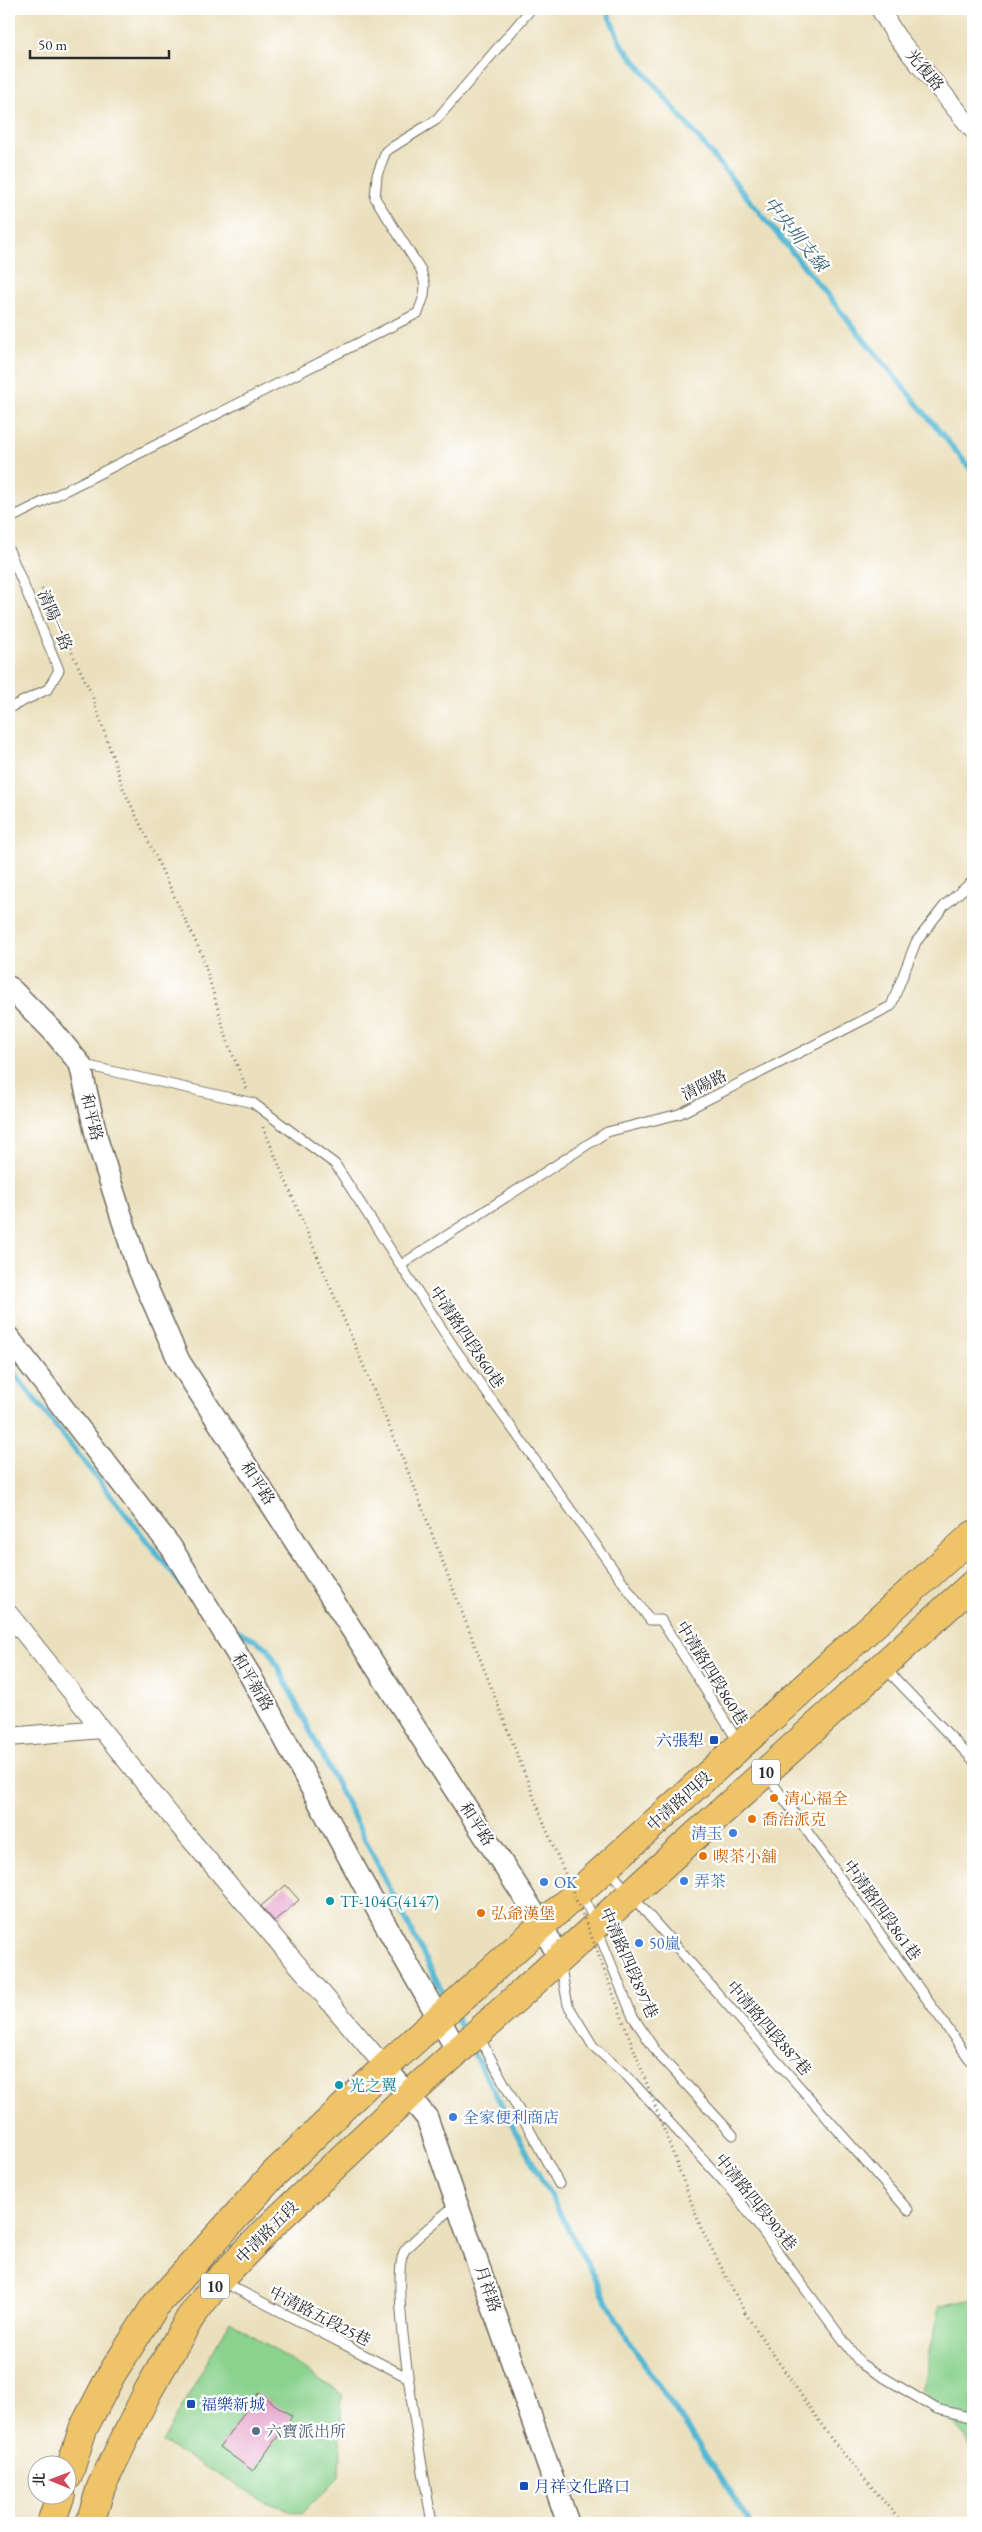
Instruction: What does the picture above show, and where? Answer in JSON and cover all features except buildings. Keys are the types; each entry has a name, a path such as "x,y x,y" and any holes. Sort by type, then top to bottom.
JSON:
{"main road":[{"name":"中清路四段","path":"385,2067 973,1535"},
{"name":"10","path":"408,2096 468,2044 883,1666 972,1588"},
{"path":"821,1673 846,1700"},
{"name":"中清路五段","path":"75,2454 83,2429 111,2375 155,2306 274,2174 385,2067"},
{"name":"中清路五段","path":"90,2523 101,2488 148,2391 190,2318 219,2280 275,2222 408,2096"},
{"path":"51,2523 58,2504"}],"street":[{"name":"光復路","path":"880,9 896,36 973,130"},
{"name":"和平路","path":"9,987 52,1030 80,1064 98,1143 137,1265 179,1361 542,1925 560,1960"},
{"name":"和平新路","path":"9,1338 170,1547 250,1675 468,2044"},
{"path":"9,1614 242,1901 385,2067"},
{"path":"9,1737 101,1729"},
{"name":"月祥路","path":"385,2067 427,2118 568,2523"}],"lane":[{"path":"9,518 418,313 424,296 425,285 421,270 375,198 376,175 386,151 436,120 531,9"},
{"name":"清陽一路","path":"9,550 59,670 48,689 9,708"},
{"name":"清陽路","path":"401,1265 607,1132 679,1114 891,1006 916,942 945,905 973,881"},
{"name":"中清路四段860巷","path":"80,1064 252,1104 335,1164 453,1346 650,1620 661,1620 740,1745"},
{"path":"883,1666 973,1760"},
{"name":"中清路四段861巷","path":"766,1773 973,2064"},
{"name":"中清路四段887巷","path":"606,1867 632,1894 908,2210"},
{"name":"中清路四段897巷","path":"581,1890 632,2015 658,2053 733,2135"},
{"name":"中清路四段903巷","path":"560,1960 568,2005 594,2046 628,2077 734,2193 860,2364 937,2409 973,2418"},
{"path":"468,2044 559,2184"},
{"path":"432,2523 407,2377 400,2275 404,2251 458,2203"},
{"name":"中清路五段25巷","path":"219,2280 407,2377"}],"path":[{"path":"38,581 92,695 123,788 202,955 229,1046 412,1481 547,1831 591,1935 701,2228 745,2313 832,2440 902,2523"}],"green space":[{"path":"973,2299 973,2452 963,2434 922,2389 940,2306"},
{"path":"230,2321 342,2394 339,2477 302,2514 266,2502 162,2442"}],"waterway":[{"name":"中央圳支線","path":"606,9 621,44 973,472"},
{"path":"9,1367 189,1594"},
{"path":"227,1624 268,1648 447,2001"},
{"path":"454,2014 464,2035"},
{"path":"472,2050 627,2338 751,2523"}],"place":[{"name":"六張犁","path":"714,1740"},
{"name":"清心福全","path":"774,1798"},
{"name":"喬治派克","path":"752,1819"},
{"name":"清玉","path":"733,1833"},
{"name":"喫茶小舖","path":"703,1856"},
{"name":"弄茶","path":"684,1881"},
{"name":"OK","path":"544,1882"},
{"name":"TF-104G(4147)","path":"330,1901"},
{"name":"弘爺漢堡","path":"481,1913"},
{"name":"50嵐","path":"639,1943"},
{"name":"光之翼","path":"339,2085"},
{"name":"全家便利商店","path":"453,2117"},
{"name":"福樂新城","path":"191,2404"},
{"name":"六寶派出所","path":"256,2431"},
{"name":"月祥文化路口","path":"524,2486"}]}
